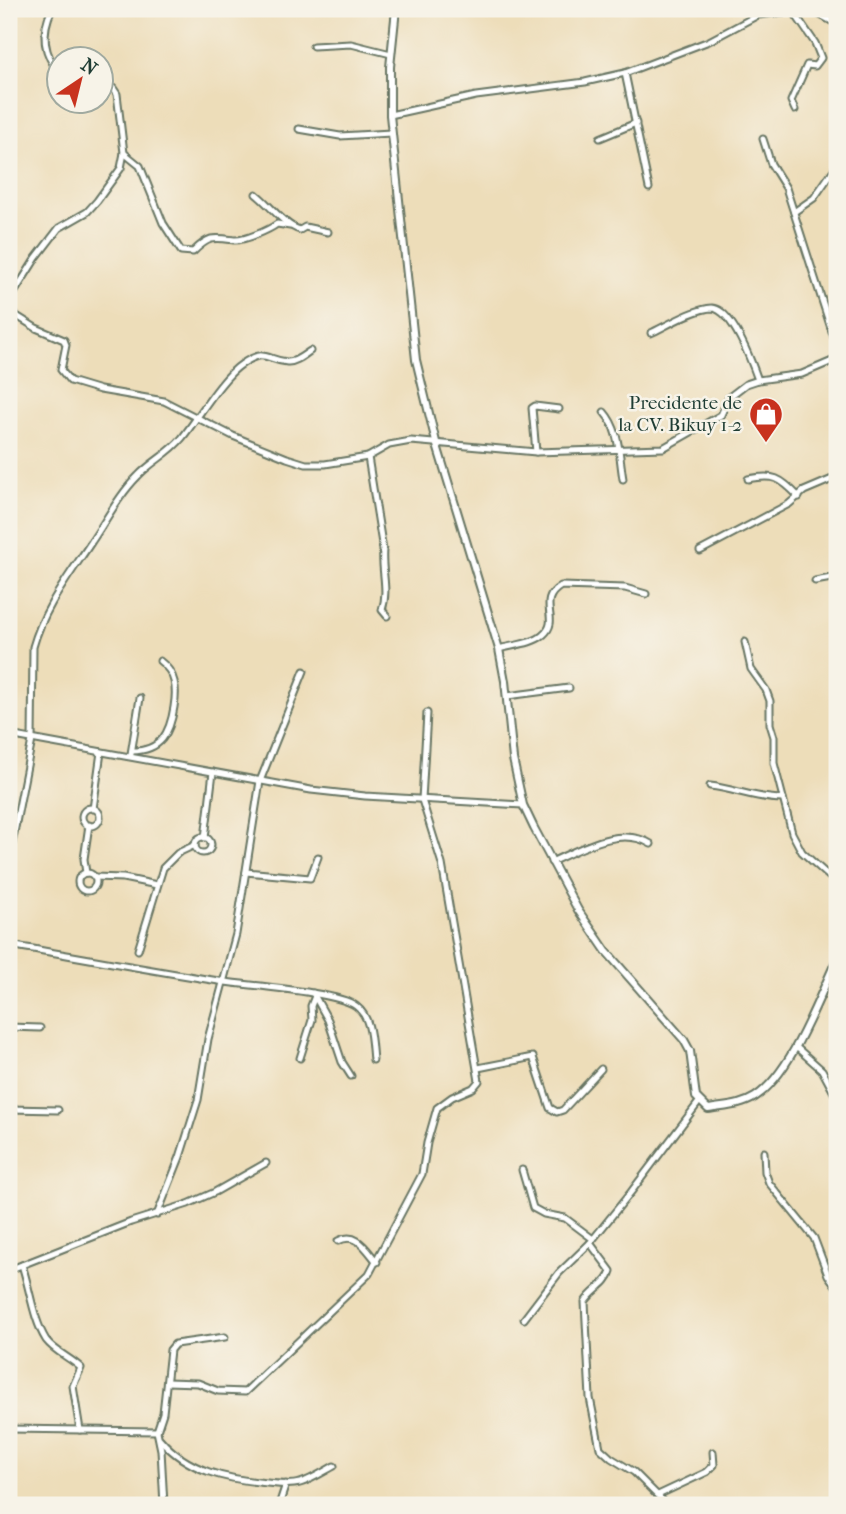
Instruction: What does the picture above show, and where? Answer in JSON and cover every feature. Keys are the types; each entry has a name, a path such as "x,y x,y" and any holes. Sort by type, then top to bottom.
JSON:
{"street":[{"path":"46,47 44,41 47,20 52,9"},
{"path":"396,9 391,54 390,115 412,335 436,442 499,649 513,759 523,804 578,910 606,951 684,1040 690,1051 695,1097 708,1109 740,1104 756,1096 781,1070 796,1047 837,959"},
{"path":"390,115 476,96 625,74 709,41 758,15 815,10 837,24"},
{"path":"793,11 815,43 821,58 815,65 807,65 791,101 795,110"},
{"path":"313,46 351,44 391,54"},
{"path":"625,74 649,188"},
{"path":"9,302 36,258 59,228 87,212 121,168 124,153 116,92"},
{"path":"600,138 636,123"},
{"path":"299,129 348,136 391,133"},
{"path":"763,139 771,164 786,188 837,347"},
{"path":"124,153 140,166 163,223 181,251 193,252 212,237 237,240 268,231 277,224 300,230 305,227 328,232"},
{"path":"794,212 814,198 837,165"},
{"path":"256,194 290,226"},
{"path":"651,333 706,309 719,310 727,317 739,338 758,380"},
{"path":"9,311 36,328 64,340 66,345 61,370 70,381 100,390 164,401 256,446 306,464 345,463 368,457 389,445 411,441 536,452 663,449 721,415 729,397 746,384 802,374 837,359"},
{"path":"9,859 32,740 33,647 56,596 129,485 150,463 169,452 244,362 265,355 292,362 310,351"},
{"path":"536,452 533,407 558,409"},
{"path":"604,412 612,421 623,479"},
{"path":"368,457 383,550 387,597 382,610 387,616"},
{"path":"748,479 773,476 788,485 799,497"},
{"path":"700,551 799,497 804,491 837,477"},
{"path":"814,581 837,577"},
{"path":"499,649 544,635 551,621 547,602 561,586 625,587 646,594"},
{"path":"745,642 751,669 766,690 770,701 774,763 798,846 837,887"},
{"path":"131,754 165,738 172,724 175,684 170,671 160,661"},
{"path":"157,1215 180,1157 198,1100 208,1038 236,934 260,781 304,671"},
{"path":"507,696 569,688"},
{"path":"131,754 141,698"},
{"path":"167,1382 198,1382 218,1391 245,1392 351,1293 377,1262 391,1230 422,1174 427,1143 438,1108 442,1103 477,1084 478,1068 442,864 422,800 427,713"},
{"path":"9,735 102,752 131,754 325,792 422,800 523,804"},
{"path":"93,809 102,752"},
{"path":"205,838 213,772"},
{"path":"710,786 747,795 783,799"},
{"path":"88,809 93,809 98,812 99,821 89,825 84,822 82,815 88,809"},
{"path":"86,873 84,859 89,825"},
{"path":"551,862 613,838 634,836 651,844"},
{"path":"138,950 157,885 169,861 195,845 198,839 205,838"},
{"path":"195,845 201,853 209,851 210,843 205,838"},
{"path":"246,872 310,878 318,857"},
{"path":"86,873 80,876 78,882 79,887 85,891 93,889 96,883 94,877"},
{"path":"86,873 94,877 123,878 157,885"},
{"path":"9,945 348,1001 361,1011 369,1025 373,1060"},
{"path":"300,1058 310,1028 314,995"},
{"path":"314,995 328,1020 342,1062 351,1076"},
{"path":"9,1027 40,1028"},
{"path":"796,1047 822,1070 837,1098"},
{"path":"478,1068 533,1057 550,1108 557,1112 563,1110 601,1069"},
{"path":"524,1319 559,1273 591,1241 699,1102"},
{"path":"9,1109 58,1110"},
{"path":"764,1153 769,1184 814,1238 828,1275 837,1287"},
{"path":"9,1270 215,1192 266,1163"},
{"path":"522,1170 533,1208 544,1214 565,1218 591,1241 611,1272 609,1278 590,1294 585,1302 590,1398 596,1433 604,1453 635,1472 667,1505"},
{"path":"338,1241 344,1238 357,1240 377,1262"},
{"path":"22,1265 35,1313 46,1339 53,1348 81,1368 73,1386 80,1430"},
{"path":"164,1505 158,1434 172,1345 225,1337"},
{"path":"9,1429 158,1434 176,1455 205,1471 242,1480 286,1485 300,1483 334,1466"},
{"path":"658,1495 706,1472 714,1465 713,1452"},
{"path":"279,1505 286,1485"}],"place":[{"name":"Precidente de la CV. Bikuy 1-2","path":"766,444"}]}
